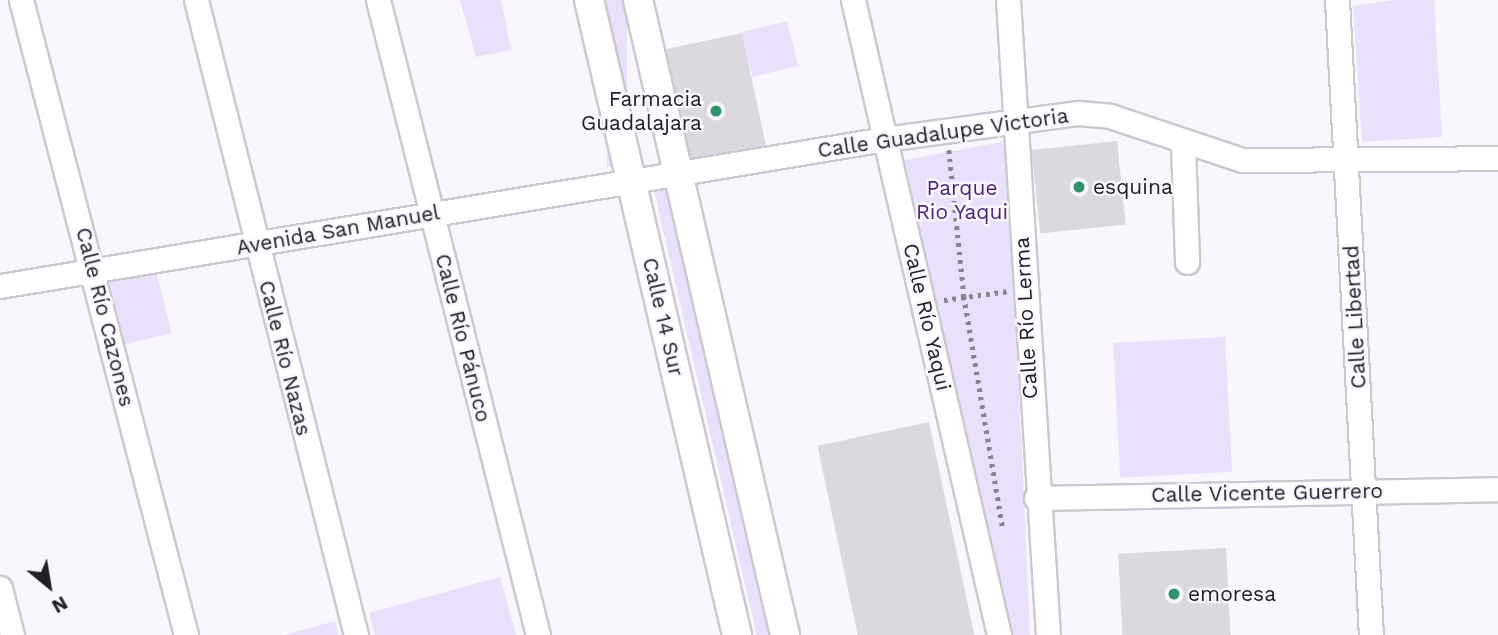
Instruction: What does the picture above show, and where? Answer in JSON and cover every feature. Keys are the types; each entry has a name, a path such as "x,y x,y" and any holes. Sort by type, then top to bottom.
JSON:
{"main road":[{"name":"Calle 14 Sur","path":"589,0 737,635"},
{"path":"638,0 676,175 785,635"}],"street":[{"name":"Calle Río Cazones","path":"21,0 186,635"},
{"name":"Calle Río Nazas","path":"196,0 356,635"},
{"name":"Calle Río Pánuco","path":"378,0 538,635"},
{"name":"Calle Río Yaqui","path":"853,0 999,635"},
{"name":"Calle Río Lerma","path":"1008,0 1019,119 1023,289 1048,635"},
{"name":"Calle Libertad","path":"1336,0 1347,161 1371,635"},
{"name":"Calle Guadalupe Victoria","path":"676,175 1019,119 1110,116 1183,145 1242,160 1498,158"},
{"path":"1183,145 1187,262"},
{"name":"Avenida San Manuel","path":"0,286 676,175"},
{"name":"Calle Vicente Guerrero","path":"1036,498 1498,489"},
{"path":"0,588 12,635"}],"path":[{"path":"947,131 964,296 1003,530"},
{"path":"924,303 1023,289"}],"green space":[{"path":"460,0 501,0 511,50 476,57"},
{"path":"607,0 627,0 627,167 607,167"},
{"path":"1393,0 1434,0 1442,137 1362,142 1353,6"},
{"path":"787,21 798,66 753,77 741,32"},
{"name":"Parque Rio Yaqui","path":"1006,141 1030,635 1010,635 905,160"},
{"path":"668,189 771,635 757,635 654,192"},
{"path":"155,267 171,333 112,348 96,282"},
{"path":"1225,337 1232,472 1120,478 1113,343"},
{"path":"500,577 516,635 375,635 369,613"},
{"path":"335,621 338,635 284,635"}],"building":[{"name":"Farmacia Guadalajara","path":"742,33 766,145 685,163 661,50"},
{"name":"esquina","path":"1117,141 1126,225 1040,234 1031,150"},
{"path":"929,422 974,635 858,635 817,446"},
{"name":"emoresa","path":"1226,548 1231,635 1122,635 1118,554"}],"place":[{"name":"Farmacia Guadalajara","path":"716,111"},
{"name":"esquina","path":"1079,187"},
{"name":"emoresa","path":"1174,594"}]}
